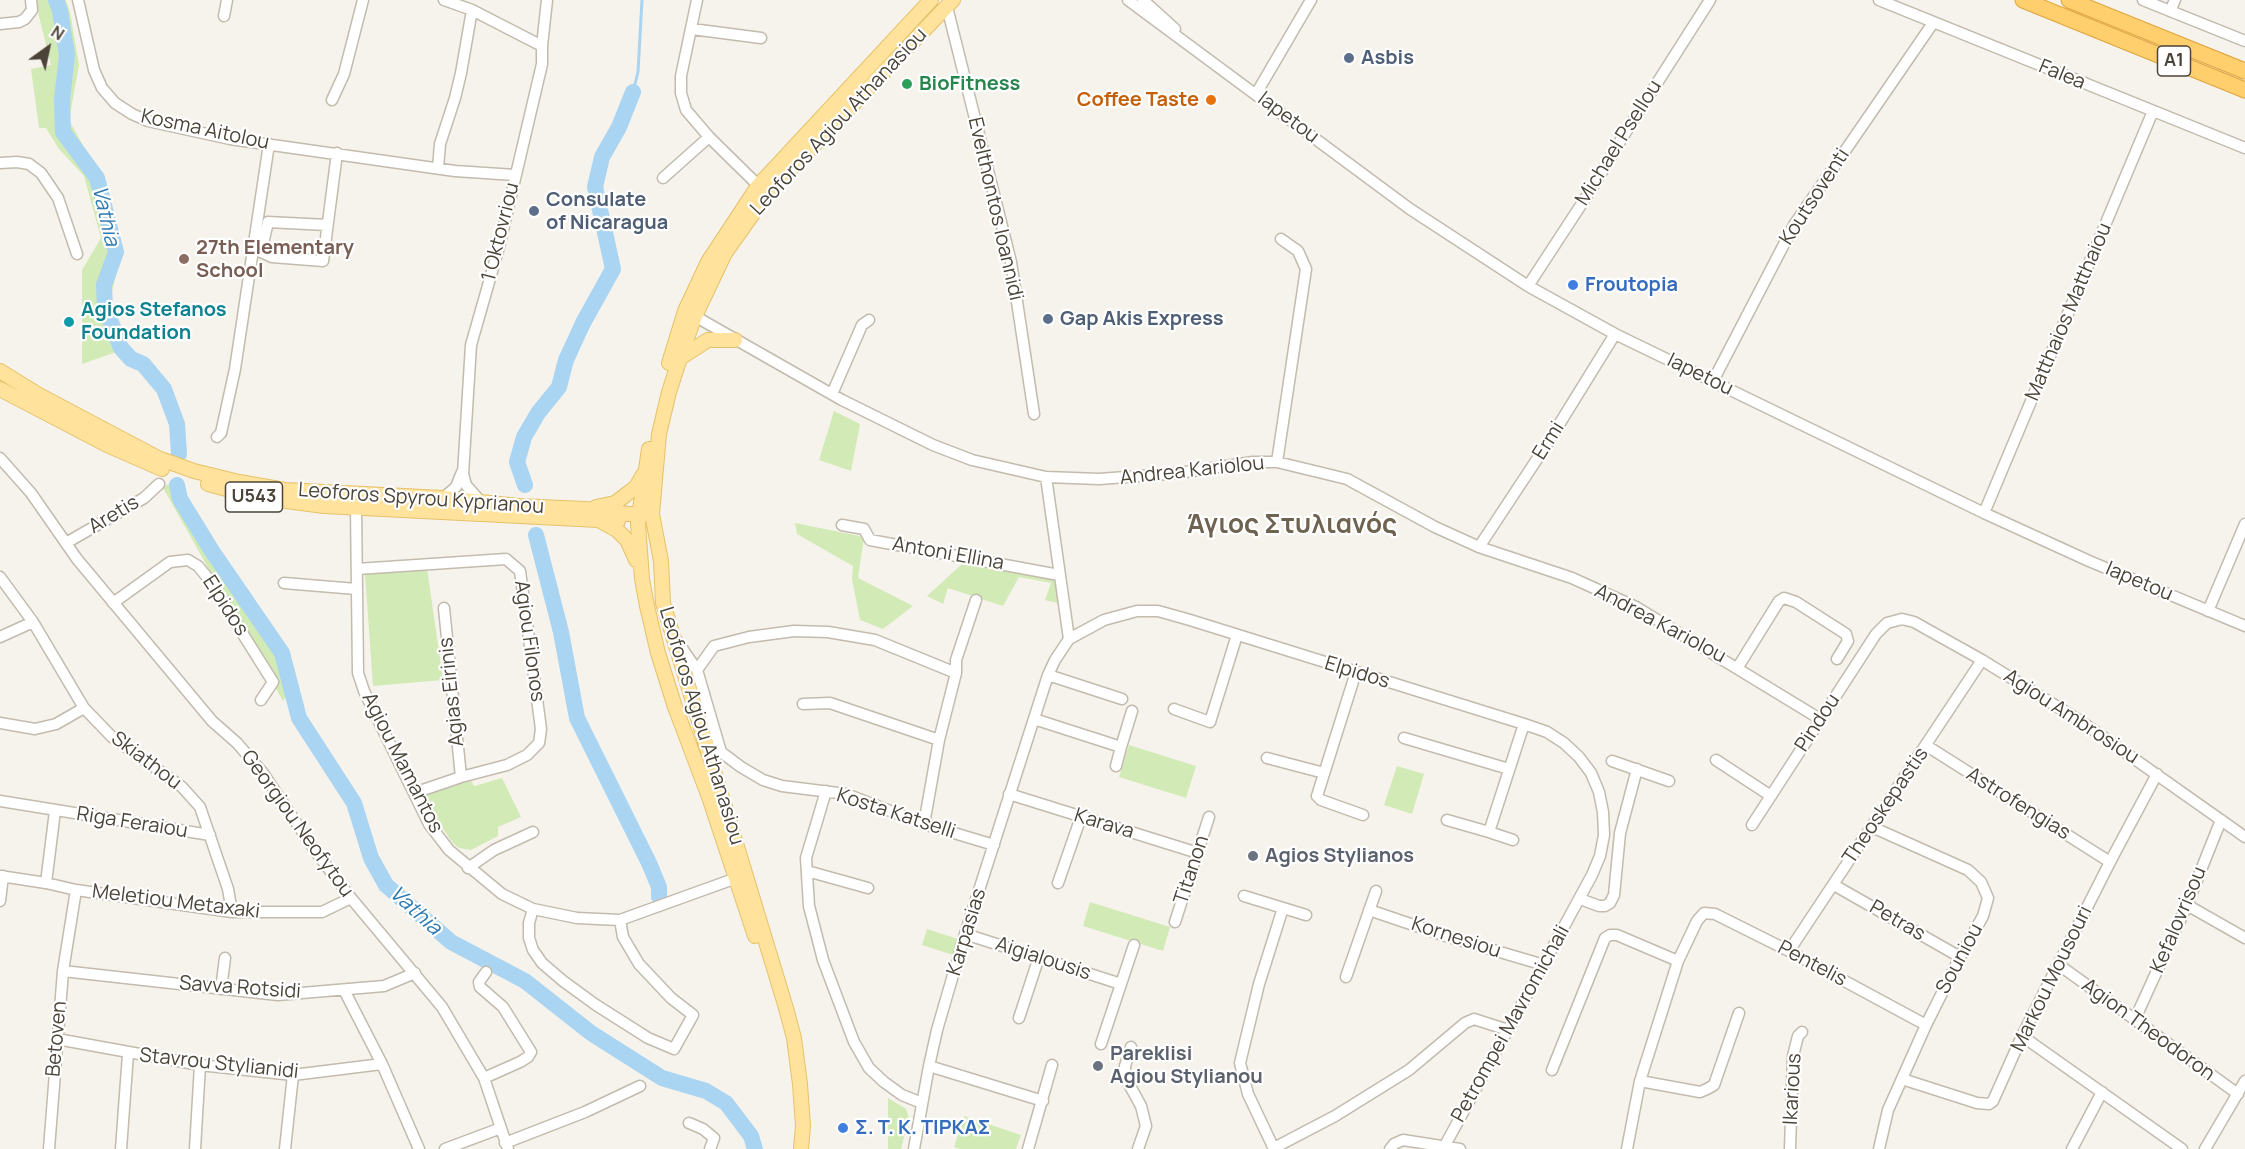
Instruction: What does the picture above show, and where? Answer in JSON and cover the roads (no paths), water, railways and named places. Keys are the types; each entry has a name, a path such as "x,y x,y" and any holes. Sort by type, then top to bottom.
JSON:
{"highway":[{"path":"2010,0 2102,32"},
{"name":"A1","path":"2023,0 2245,90"},
{"name":"A1","path":"2069,0 2245,71"}],"main road":[{"name":"Leoforos Agiou Athanasiou","path":"801,1149 802,1105 794,1038 777,975 658,653 642,579 647,465 660,391 708,262 763,190 931,0"},
{"name":"Leoforos Agiou Athanasiou","path":"763,190 950,3"},
{"name":"Leoforos Agiou Athanasiou","path":"690,314 659,434 646,518 661,561 663,603 671,633 786,1041 793,1096 795,1149"},
{"path":"680,358 708,340 735,340"},
{"name":"Leoforos Spyrou Kyprianou","path":"3,374 140,450 194,471 239,482 285,490 443,498 599,520 646,518"},
{"name":"Leoforos Spyrou Kyprianou","path":"1,392 107,445 176,474 255,497 356,507 530,511 585,509 646,518"},
{"path":"585,509 615,502 630,492 641,480 647,465"},
{"path":"599,520 627,540 642,579"}],"street":[{"path":"0,24 25,19 32,10 31,0"},
{"name":"Kosma Aitolou","path":"78,0 94,70 102,88 132,114 148,120 230,139 438,168 515,175"},
{"path":"224,16 227,0"},
{"path":"332,100 344,74 363,0"},
{"path":"444,0 472,10 542,46"},
{"name":"1 Oktovriou","path":"482,503 466,485 463,474 471,345 499,247 542,64 547,0"},
{"path":"697,0 681,76 681,93 686,110 763,190"},
{"name":"Iapetou","path":"1128,0 1410,209 1528,286 1615,334 1984,513 2089,561 2245,626"},
{"name":"Iapetou","path":"1143,0 1196,50"},
{"path":"1256,94 1311,0"},
{"name":"Michael Psellou","path":"1528,286 1710,0"},
{"name":"Falea","path":"1879,0 2245,148"},
{"path":"2143,0 2245,41"},
{"path":"2170,11 2175,0"},
{"name":"Evelthontos Ioannidi","path":"950,3 1011,262 1034,414"},
{"path":"438,168 440,144 455,98 472,10"},
{"name":"Koutsoventi","path":"1713,381 1794,225 1933,23"},
{"path":"692,29 761,38"},
{"name":"Matthaios Matthaiou","path":"1984,513 2152,111"},
{"path":"663,178 709,136"},
{"path":"218,437 221,433 235,369 269,144"},
{"path":"327,225 268,222 261,252 272,257 322,262 325,257 337,153"},
{"path":"0,163 27,164 41,172 58,198 77,254"},
{"path":"1277,462 1306,269 1298,251 1281,238"},
{"name":"Andrea Kariolou","path":"690,314 832,394 933,445 972,460 1046,477 1099,479 1133,478 1253,462 1277,462 1347,479 1435,527 1479,547 1572,578 1636,607 1820,719"},
{"path":"832,394 862,326 869,320"},
{"name":"Ermi","path":"1479,547 1547,444 1615,334"},
{"name":"U543","path":"1,392 3,374"},
{"name":"Georgiou Neofytou","path":"0,452 3,461 31,493 66,543 113,603 212,722 237,743 263,773 316,852 351,898 442,1007 484,1078 507,1146"},
{"name":"1 Oktovriou","path":"443,498 456,487 463,466"},
{"path":"1046,477 1069,639"},
{"name":"Aretis","path":"66,543 144,498 159,484"},
{"name":"Agiou Mamantos","path":"356,507 358,673 364,691 429,824 448,850 502,894 532,909 577,918 620,920 741,877"},
{"path":"2208,611 2245,524"},
{"name":"Antoni Ellina","path":"842,525 864,530 870,540 1059,575"},
{"name":"Agiou Filonos","path":"357,569 506,559 520,571 541,729 539,742 527,755 507,765 414,793"},
{"name":"Elpidos","path":"113,603 171,562 188,560 198,566 273,682 261,700"},
{"name":"Skiathou","path":"0,577 33,622 84,708 112,737 182,787 200,807 228,889 232,912"},
{"path":"284,583 356,589"},
{"path":"1738,667 1779,601 1784,598 1796,602 1846,634 1848,641 1837,659"},
{"path":"924,824 939,740 956,674 956,660 976,600"},
{"name":"Agias Eirinis","path":"444,608 461,777"},
{"name":"Elpidos","path":"1034,719 1048,675 1069,639 1104,620 1137,611 1158,611 1524,724 1547,732 1564,742 1591,773 1599,792 1604,835 1600,856 1580,899"},
{"name":"Agiou Ambrosiou","path":"1887,623 1902,619 1914,622 1982,660 2082,722 2245,837"},
{"path":"0,637 33,622"},
{"name":"Pindou","path":"1752,825 1876,634 1887,623"},
{"path":"697,670 714,646 749,637 785,632 828,632 874,640 956,674"},
{"name":"Kosta Katselli","path":"671,633 697,670 721,752 741,767 763,780 782,786 846,794 924,824 994,845"},
{"path":"1174,709 1210,722 1237,635"},
{"name":"Theoskepastis","path":"1789,951 1982,660"},
{"path":"1356,672 1317,795 1321,801 1363,815"},
{"path":"1048,675 1122,699"},
{"path":"803,704 830,703 939,740"},
{"path":"0,723 35,729 56,724 84,708"},
{"path":"1116,766 1132,711"},
{"path":"1034,719 1121,747"},
{"name":"Karpasias","path":"914,1149 929,1066 965,934 1034,719"},
{"path":"1489,832 1524,724"},
{"path":"1404,738 1509,769"},
{"name":"Astrofengias","path":"1927,746 2110,862"},
{"path":"1266,758 1324,773"},
{"path":"1716,760 1771,796"},
{"path":"1612,761 1668,781"},
{"path":"1580,899 1605,906 1610,903 1614,895 1620,833 1637,769"},
{"name":"Markou Mousouri","path":"1902,1079 1977,1103 1989,1104 1993,1101 2022,1036 2157,774"},
{"path":"826,791 806,858 809,906 823,960 854,1042 869,1068 902,1095 922,1103"},
{"name":"Karava","path":"1010,794 1198,853"},
{"name":"Riga Feraiou","path":"0,801 210,835"},
{"path":"46,883 55,811"},
{"path":"1058,883 1081,817"},
{"name":"Titanon","path":"1175,922 1209,817"},
{"path":"1447,820 1513,840"},
{"name":"Kefalovrisou","path":"2135,1019 2187,905 2221,820"},
{"name":"Souniou","path":"1872,828 1968,870 1981,882 1988,898 1983,916 1926,1025 1888,1110 1879,1149"},
{"path":"468,868 494,850 533,832"},
{"path":"807,872 868,888"},
{"path":"0,901 1,876"},
{"name":"Meletiou Metaxaki","path":"1,876 76,890 232,912 322,912 351,898"},
{"name":"Petras","path":"1834,885 1960,957"},
{"name":"Betoven","path":"49,1149 63,971 76,890"},
{"path":"1346,977 1376,891"},
{"path":"1244,896 1306,915"},
{"name":"Petrompei Mavromichali","path":"1443,1148 1580,899"},
{"path":"2187,905 2245,938"},
{"path":"1283,908 1259,984 1240,1063 1248,1094 1274,1148 1335,1116 1409,1070 1465,1023 1474,1019 1508,1030"},
{"path":"532,909 529,938 533,950 542,963 596,1005 648,1038 674,1049 693,1015 671,998 639,964 623,937 620,920"},
{"name":"Kornesiou","path":"1369,910 1544,965"},
{"name":"Pentelis","path":"1678,961 1697,921 1704,913 1715,915 1789,951 1926,1025"},
{"name":"Aigialousis","path":"965,934 1121,984"},
{"path":"1552,1070 1605,938 1617,935 1678,961 1640,1081 1627,1149"},
{"path":"1101,1044 1134,945"},
{"path":"220,989 225,957"},
{"path":"1019,1018 1039,957"},
{"name":"Agion Theodoron","path":"2059,966 2238,1094"},
{"name":"Savva Rotsidi","path":"63,971 278,995 384,986 415,973"},
{"path":"484,1078 520,1062 531,1052 503,1007 480,987 479,982 486,972"},
{"path":"344,990 382,1064 419,1149"},
{"path":"1640,1081 1700,1092 1707,1089 1713,1084 1739,1013"},
{"name":"Ikarious","path":"1790,1149 1793,1056 1798,1036 1802,1032"},
{"path":"2022,1036 2182,1149"},
{"name":"Stavrou Stylianidi","path":"57,1039 129,1054 200,1065 293,1075 382,1064"},
{"path":"1131,1047 1125,1066 1125,1077 1141,1106 1146,1126 1138,1149"},
{"path":"121,1149 129,1054"},
{"path":"195,1149 200,1065"},
{"path":"1028,1149 1052,1065"},
{"path":"929,1066 1043,1101"},
{"path":"285,1149 293,1075"},
{"path":"2205,1149 2245,1081"},
{"path":"507,1146 640,1086"},
{"path":"2072,1149 2102,1092"},
{"path":"689,1123 703,1129 714,1138 710,1149"},
{"path":"445,1149 501,1128"},
{"path":"1390,1149 1394,1144 1403,1140 1460,1149"}],"waterway":[{"name":"Vathia","path":"56,0 67,55 62,100 63,132 97,178 116,252 104,285 105,307 121,348 131,359 143,364 164,389 177,424 179,454"},
{"path":"633,92 638,72 642,0"},
{"path":"525,485 517,462 524,437 538,413 559,387 566,360 583,323 613,269 595,187 602,157 619,127 633,92"},
{"name":"Vathia","path":"177,485 180,499 212,551 282,653 299,718 354,803 371,858 386,885 451,942 525,981 591,1033 662,1078 706,1091 726,1103 751,1136 755,1149"},
{"path":"536,535 561,632 577,718 649,863 659,887 659,897"}],"place":[{"name":"Asbis","path":"1349,58"},
{"name":"BioFitness","path":"907,84"},
{"name":"Coffee Taste","path":"1211,100"},
{"name":"Consulate of Nicaragua","path":"534,211"},
{"name":"27th Elementary School","path":"184,259"},
{"name":"Froutopia","path":"1573,285"},
{"name":"Gap Akis Express","path":"1048,319"},
{"name":"Agios Stefanos Foundation","path":"69,322"},
{"name":"Agios Stylianos","path":"1253,856"},
{"name":"Pareklisi Agiou Stylianou","path":"1098,1066"},
{"name":"Σ. Τ. Κ. ΤΙΡΚΑΣ","path":"843,1128"}],"district":[{"name":"Άγιος Στυλιανός","path":"1292,526"}]}
